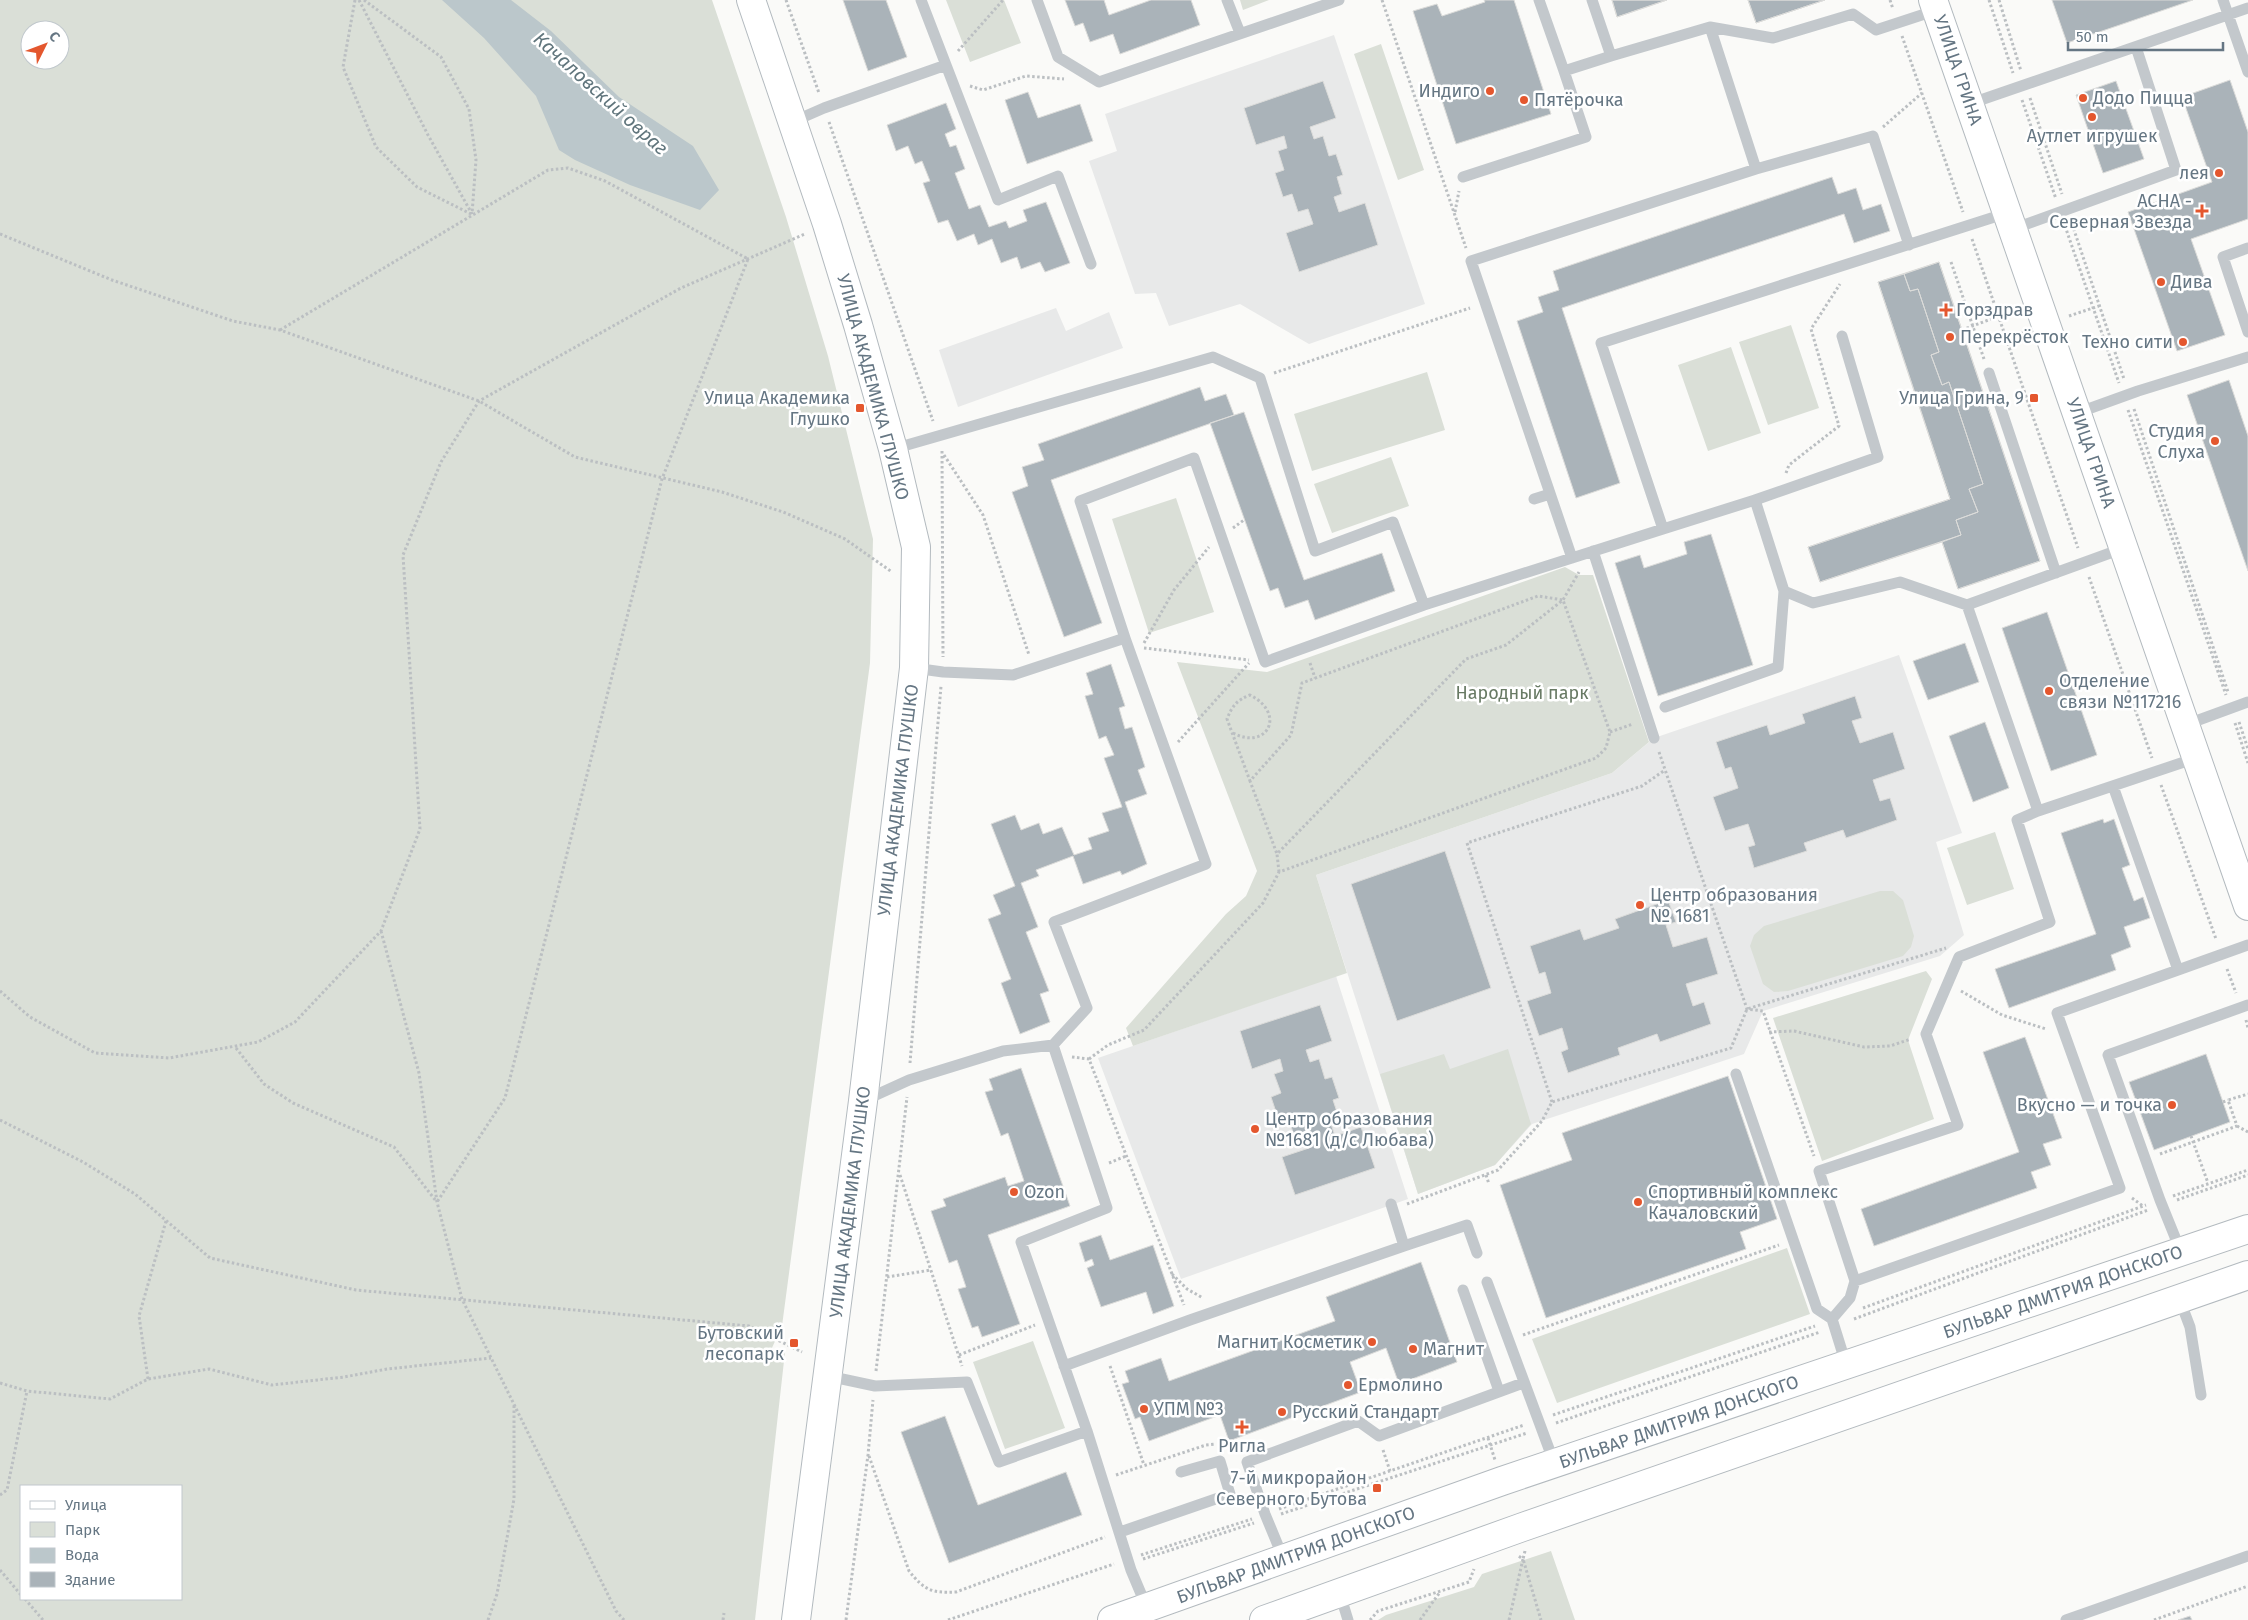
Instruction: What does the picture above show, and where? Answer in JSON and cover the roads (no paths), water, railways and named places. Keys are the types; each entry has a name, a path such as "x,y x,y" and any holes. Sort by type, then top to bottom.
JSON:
{"street":[{"name":"УЛИЦА АКАДЕМИКА ГЛУШКО","path":"751,0 845,281 893,450 916,546 914,668 863,1101 796,1620"},
{"name":"УЛИЦА ГРИНА","path":"1935,5 2248,906"},
{"name":"БУЛЬВАР ДМИТРИЯ ДОНСКОГО","path":"1112,1620 1846,1364 2248,1230"},
{"path":"1264,1620 1520,1528 2179,1298 2248,1276"}],"lane":[{"path":"921,0 998,200 1058,176 1091,264"},
{"path":"1037,0 1058,58 1099,82 1338,0"},
{"path":"1227,0 1240,33"},
{"path":"1463,177 1586,137 1539,0"},
{"path":"1592,0 1611,56"},
{"path":"2223,0 2248,72"},
{"path":"1564,71 1710,27 1773,38 1853,14 1876,30 1898,23 1935,5"},
{"path":"1970,104 2248,8"},
{"path":"1710,27 1756,169"},
{"path":"1662,529 1601,343 1968,226 2010,222 2068,210 2176,170 2136,47"},
{"path":"792,122 824,108 946,65"},
{"path":"1572,558 1471,261 1756,169 1874,136 1909,245"},
{"path":"2248,248 2224,257 2248,332"},
{"path":"1055,1051 1087,1008 1054,922 1206,864 1125,638 1080,501 1194,458 1265,662 1424,605 1754,500 1878,457 1842,336"},
{"path":"893,450 1212,357 1260,378 1315,551 1393,522 1424,605"},
{"path":"2077,413 2129,396 2138,391 2248,357"},
{"path":"1989,374 2056,573"},
{"path":"1534,499 1550,494"},
{"path":"1665,707 1778,667 1784,591 1754,500"},
{"path":"1784,591 1813,603 1900,582 1967,605 2124,548"},
{"path":"1593,551 1654,738"},
{"path":"1967,605 2038,811"},
{"path":"914,668 942,672 1013,675 1125,638"},
{"path":"2185,725 2247,703"},
{"path":"1833,1323 1850,1298 1855,1281 1819,1171 1958,1125 1926,1034 1959,957 2050,922 2017,820 2038,811 2196,758"},
{"path":"2113,786 2178,970"},
{"path":"1855,1281 2120,1188 2057,1013 2248,945"},
{"path":"2181,1252 2161,1203 2108,1054 2245,1006"},
{"path":"863,1101 909,1080 1003,1051 1055,1051"},
{"path":"1055,1051 1108,1208 1021,1242 1087,1432 1128,1559 1147,1608"},
{"path":"1736,1074 1817,1309 1833,1323 1846,1364"},
{"path":"1392,1208 1404,1246"},
{"path":"1064,1366 1190,1320 1467,1224 1477,1253"},
{"path":"1487,1282 1555,1465"},
{"path":"1464,1290 1499,1392"},
{"path":"2179,1298 2190,1327 2202,1395"},
{"path":"828,1376 875,1386 967,1382 999,1462 1087,1432"},
{"path":"1284,1560 1266,1517 1248,1462 1358,1422 1379,1436 1523,1383"},
{"path":"1120,1532 1230,1494 1220,1461 1181,1472"},
{"path":"2066,1620 2248,1556"},
{"path":"1340,1594 1348,1620"}],"water":[{"name":"Качаловский овраг","path":"442,0 511,0 551,31 619,97 693,146 719,190 700,210 630,185 575,160 559,150 536,96 484,38"}],"place":[{"name":"Индиго","path":"1490,91"},
{"name":"Додо Пицца","path":"2083,98"},
{"name":"Пятёрочка","path":"1524,100"},
{"name":"Аутлет игрушек","path":"2092,117"},
{"name":"лея","path":"2219,173"},
{"name":"АСНА - Северная Звезда","path":"2202,211"},
{"name":"Дива","path":"2161,282"},
{"name":"Горздрав","path":"1946,310"},
{"name":"Перекрёсток","path":"1950,337"},
{"name":"Техно сити","path":"2183,342"},
{"name":"Улица Грина, 9","path":"2034,398"},
{"name":"Улица Академика Глушко","path":"860,408"},
{"name":"Студия Слуха","path":"2215,441"},
{"name":"Отделение связи №117216","path":"2049,691"},
{"name":"Центр образования № 1681","path":"1640,905"},
{"name":"Вкусно — и точка","path":"2172,1105"},
{"name":"Центр образования №1681 (д/с Любава)","path":"1255,1129"},
{"name":"Ozon","path":"1014,1192"},
{"name":"Спортивный комплекс Качаловский","path":"1638,1202"},
{"name":"Магнит Косметик","path":"1372,1342"},
{"name":"Бутовский лесопарк","path":"794,1343"},
{"name":"Магнит","path":"1413,1349"},
{"name":"Ермолино","path":"1348,1385"},
{"name":"УПМ №3","path":"1144,1409"},
{"name":"Русский Стандарт","path":"1282,1412"},
{"name":"Ригла","path":"1242,1427"},
{"name":"7-й микрорайон Северного Бутова","path":"1377,1488"}],"park label":[{"name":"Народный парк","path":"1522,693"}]}
